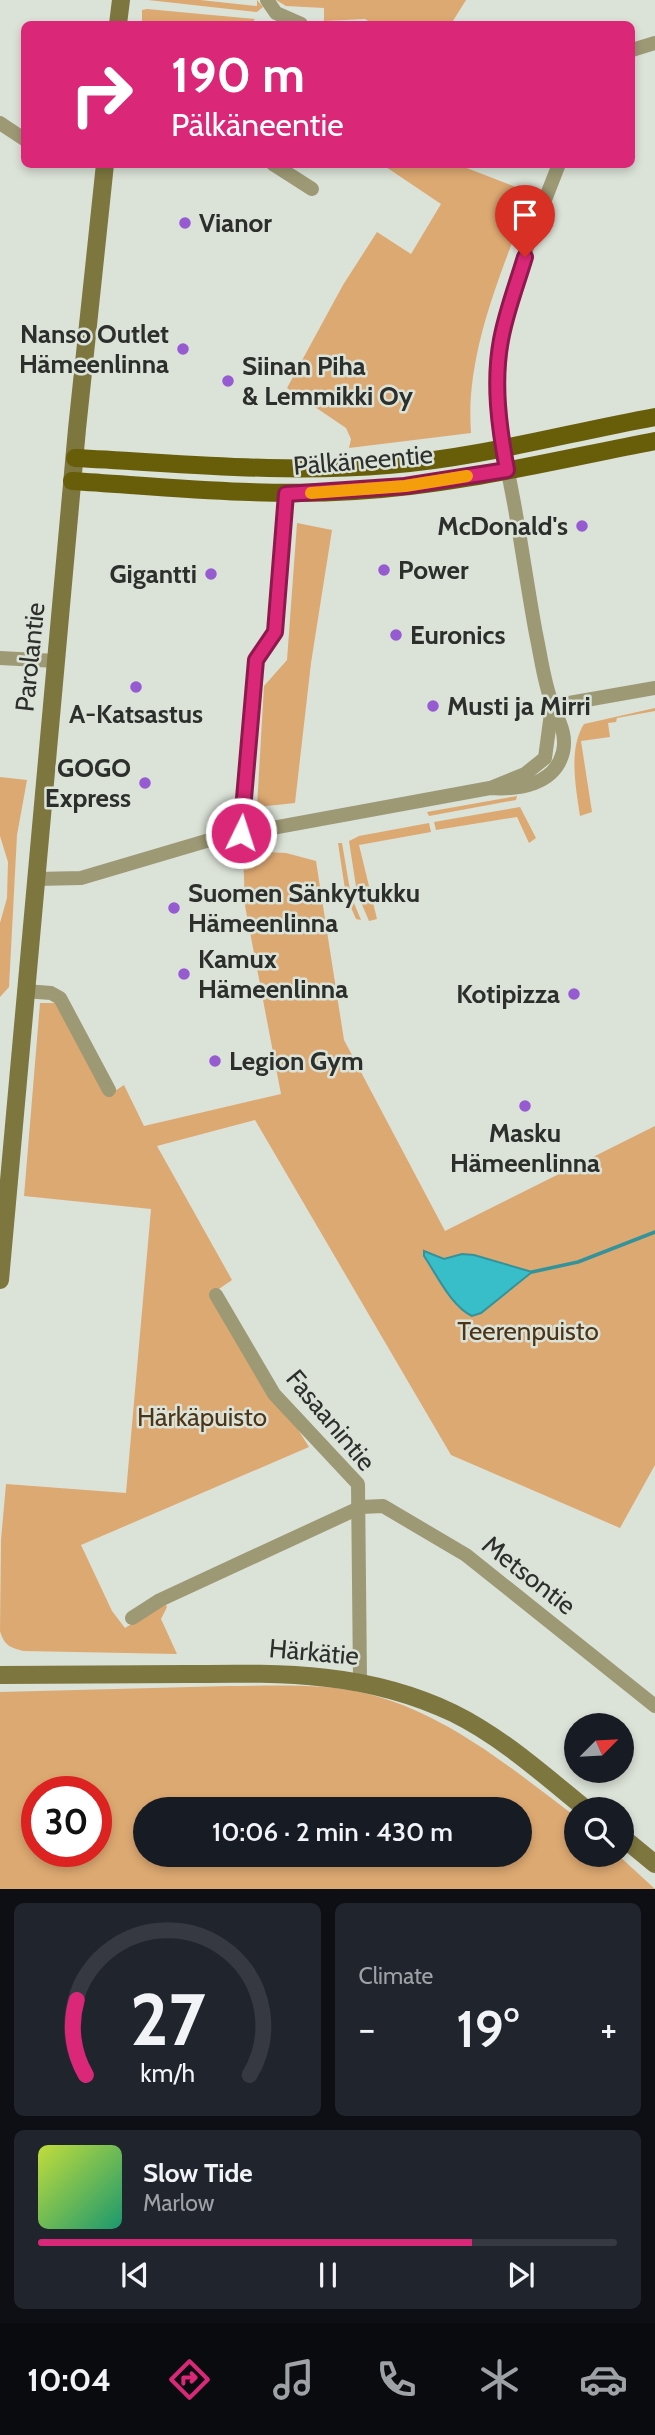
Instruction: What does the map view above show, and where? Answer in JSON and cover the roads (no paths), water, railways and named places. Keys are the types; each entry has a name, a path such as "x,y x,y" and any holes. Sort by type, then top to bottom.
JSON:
{"main road":[{"path":"118,21 121,0"},
{"name":"Parolantie","path":"0,1280 72,481 105,168"},
{"name":"Pälkäneentie","path":"75,458 246,469 312,470 391,465 503,447 655,417"},
{"name":"Pälkäneentie","path":"72,481 286,494 405,486 507,470 655,441"},
{"name":"Härkätie","path":"0,1675 295,1673 360,1681 400,1692 454,1714 508,1748 570,1797"},
{"path":"634,1847 655,1864"}],"street":[{"path":"267,0 276,13 294,21"},
{"path":"635,49 655,43"},
{"path":"0,123 21,137"},
{"path":"280,168 312,188"},
{"path":"36,879 81,878 213,838 490,788 525,774 545,758 552,706 503,447 497,387 501,341 530,239 557,168"},
{"path":"241,833 256,660 275,632 286,494"},
{"path":"0,658 56,661"},
{"path":"552,706 655,688"},
{"path":"25,990 51,993 60,998 109,1090"},
{"name":"Fasaanintie","path":"216,1294 274,1394 358,1484 361,1507"},
{"path":"132,1618 160,1600 361,1507 360,1681"},
{"name":"Metsontie","path":"361,1507 383,1507 466,1555 653,1701"}],"water":[{"path":"424,1251 444,1259 462,1254 474,1255 532,1272 481,1313 472,1316 451,1298 424,1256"}],"waterway":[{"path":"532,1272 578,1262 655,1232"}],"place":[{"name":"Vianor","path":"185,223"},
{"name":"Nanso Outlet Hämeenlinna","path":"183,349"},
{"name":"Siinan Piha & Lemmikki Oy","path":"228,381"},
{"name":"McDonald's","path":"582,526"},
{"name":"Power","path":"384,570"},
{"name":"Gigantti","path":"211,574"},
{"name":"Euronics","path":"396,635"},
{"name":"A-Katsastus","path":"136,687"},
{"name":"Musti ja Mirri","path":"433,706"},
{"name":"GOGO Express","path":"145,783"},
{"name":"Suomen Sänkytukku Hämeenlinna","path":"174,908"},
{"name":"Kamux Hämeenlinna","path":"184,974"},
{"name":"Kotipizza","path":"574,994"},
{"name":"Legion Gym","path":"215,1061"},
{"name":"Masku Hämeenlinna","path":"525,1106"}],"park label":[{"name":"Teerenpuisto","path":"528,1331"},
{"name":"Härkäpuisto","path":"202,1417"}]}
